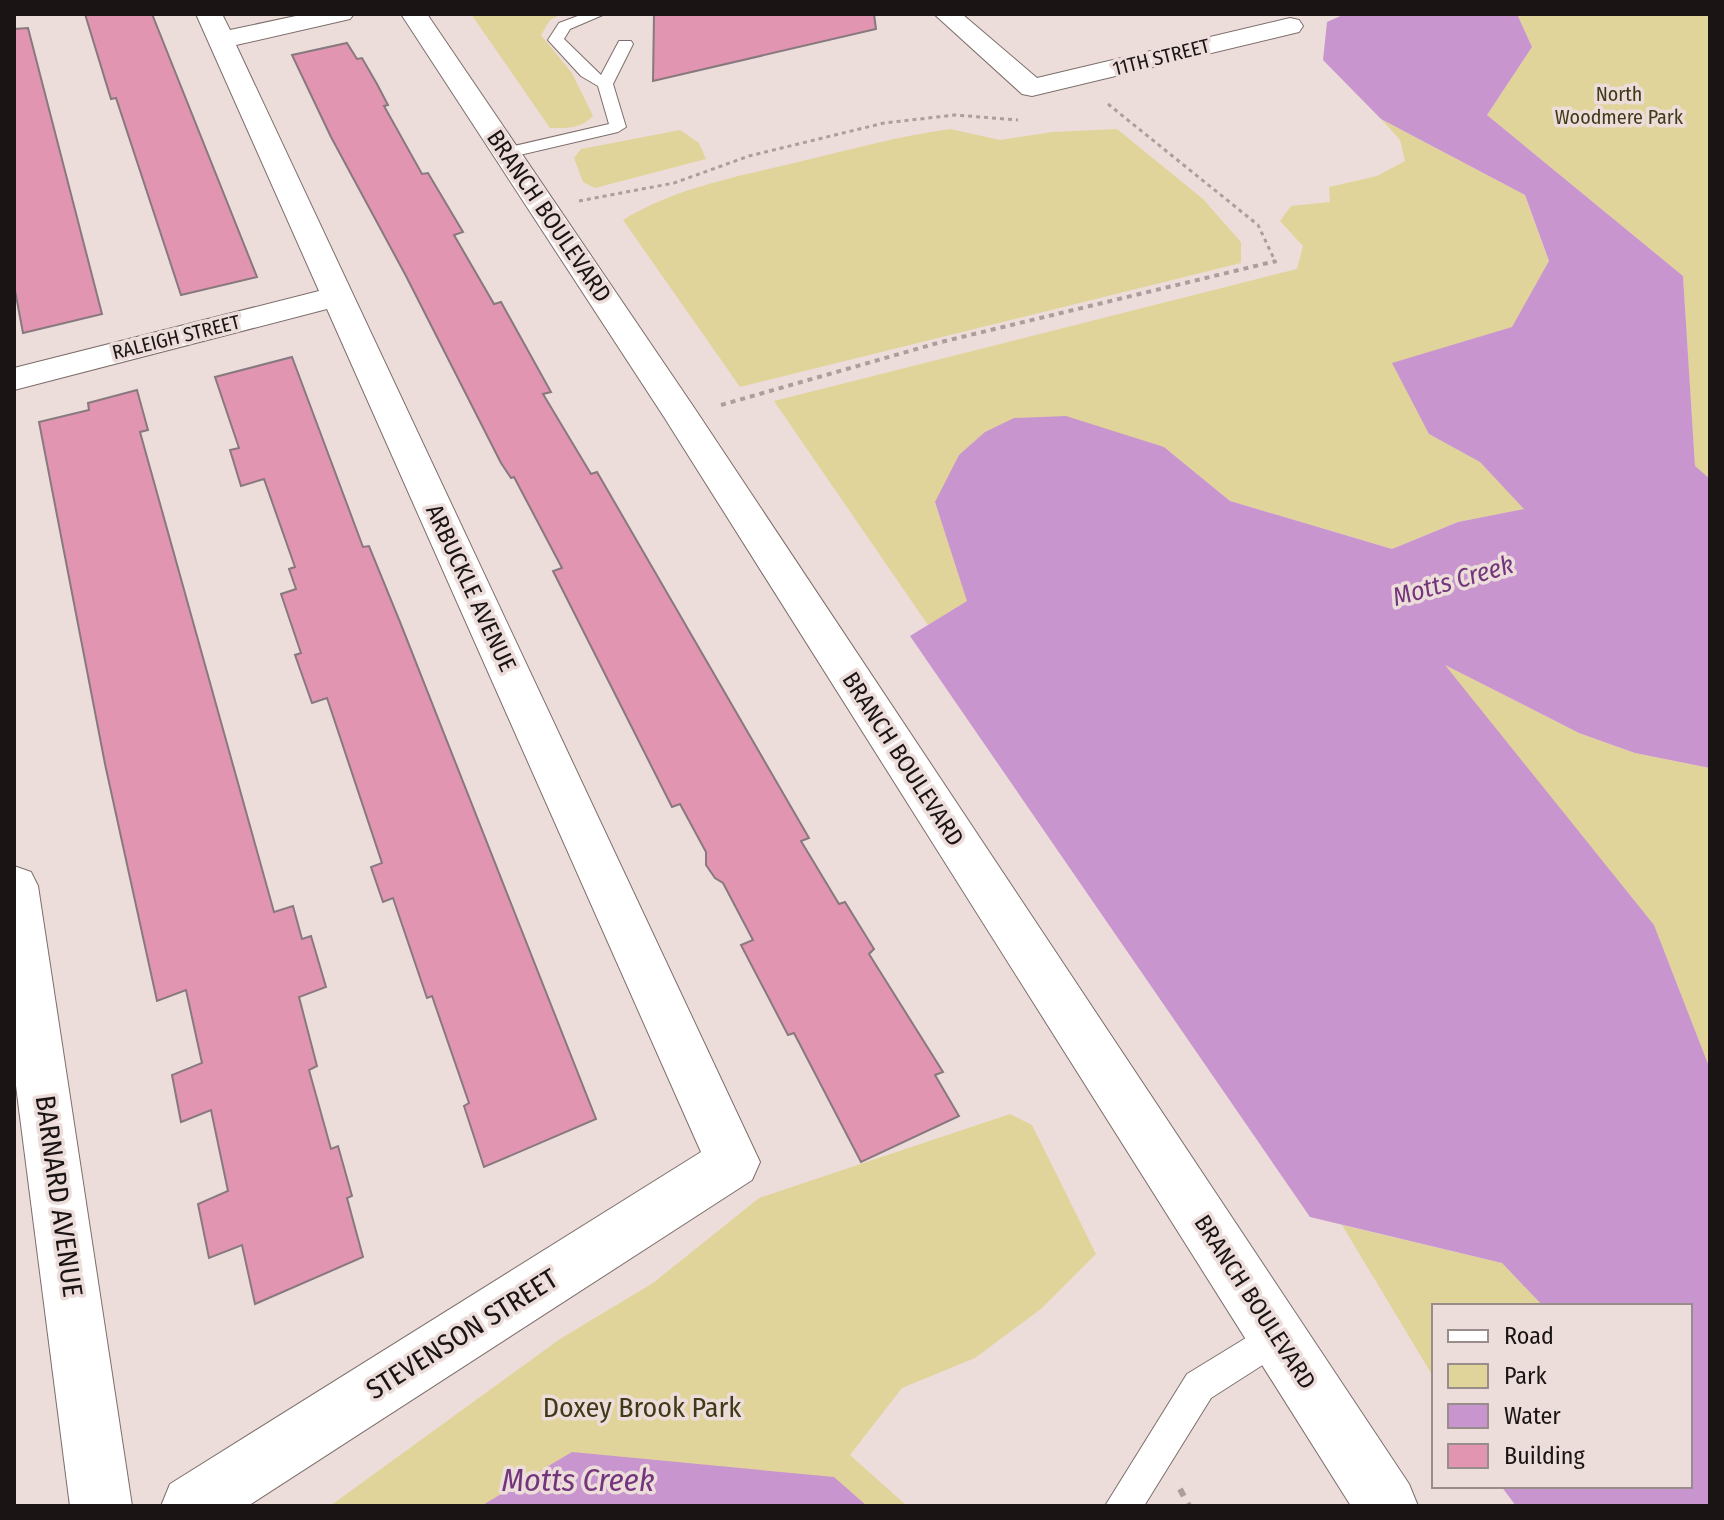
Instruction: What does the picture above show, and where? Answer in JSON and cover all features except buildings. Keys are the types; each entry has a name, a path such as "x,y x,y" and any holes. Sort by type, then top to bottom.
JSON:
{"street":[{"path":"216,27 341,14"},
{"name":"BRANCH BOULEVARD","path":"414,14 682,417 1387,1506"},
{"name":"11TH STREET","path":"947,14 1032,88 1290,26"},
{"name":"ARBUCKLE AVENUE","path":"216,27 733,1162"},
{"name":"RALEIGH STREET","path":"14,379 338,296"},
{"name":"BARNARD AVENUE","path":"14,886 101,1506"},
{"name":"STEVENSON STREET","path":"192,1506 733,1162"}],"lane":[{"path":"507,153 618,127 605,84 587,73 556,40 564,26 597,14"},
{"path":"605,84 625,44"},
{"path":"1123,1506 1199,1386 1277,1336"}],"path":[{"path":"682,417 941,342 1277,263 1258,225 1106,102"},
{"path":"543,207 687,179 747,156 896,121 958,114 996,115 1025,122"}],"green space":[{"path":"471,14 562,14 550,20 541,35 572,73 593,116 578,126 550,128"},
{"name":"North Woodmere Park","path":"1517,14 1710,14 1710,479 1695,467 1683,276 1487,115 1532,47"},
{"path":"1381,119 1525,195 1549,262 1513,327 1429,434 1480,462 1525,509 1458,522 1392,549 1230,501 1164,447 935,502 968,601 928,625 774,401 1297,269 1303,246 1280,221 1291,206 1330,202 1329,187 1377,176 1405,161 1400,140"},
{"path":"950,129 1000,140 1052,132 1117,129 1203,199 1241,242 1241,263 740,387 623,220 664,199 708,184 911,135"},
{"path":"680,130 699,143 706,159 595,188 583,182 574,158 581,149"},
{"path":"1443,664 1579,733 1635,753 1710,768 1710,1069 1654,925"},
{"name":"Doxey Brook Park","path":"1010,1114 1032,1125 1096,1254 1041,1309 975,1358 902,1388 850,1455 907,1506 330,1506 560,1339 653,1283 759,1198"},
{"path":"1342,1225 1502,1263 1541,1304 1432,1304 1432,1375"}],"water":[{"path":"1345,14 1517,14 1532,47 1487,115 1683,276 1695,466 1710,479 1710,768 1635,753 1579,733 1445,665 1654,925 1710,1069 1710,1506 1516,1506 1502,1488 1692,1488 1692,1304 1541,1304 1502,1263 1310,1217 910,636 967,601 935,502 959,455 985,432 1014,418 1066,416 1164,447 1230,501 1392,549 1458,522 1524,509 1480,462 1429,434 1392,363 1512,327 1549,261 1525,195 1381,119 1323,60 1327,22"},
{"name":"Motts Creek","path":"572,1452 834,1477 867,1506 481,1506"}]}
